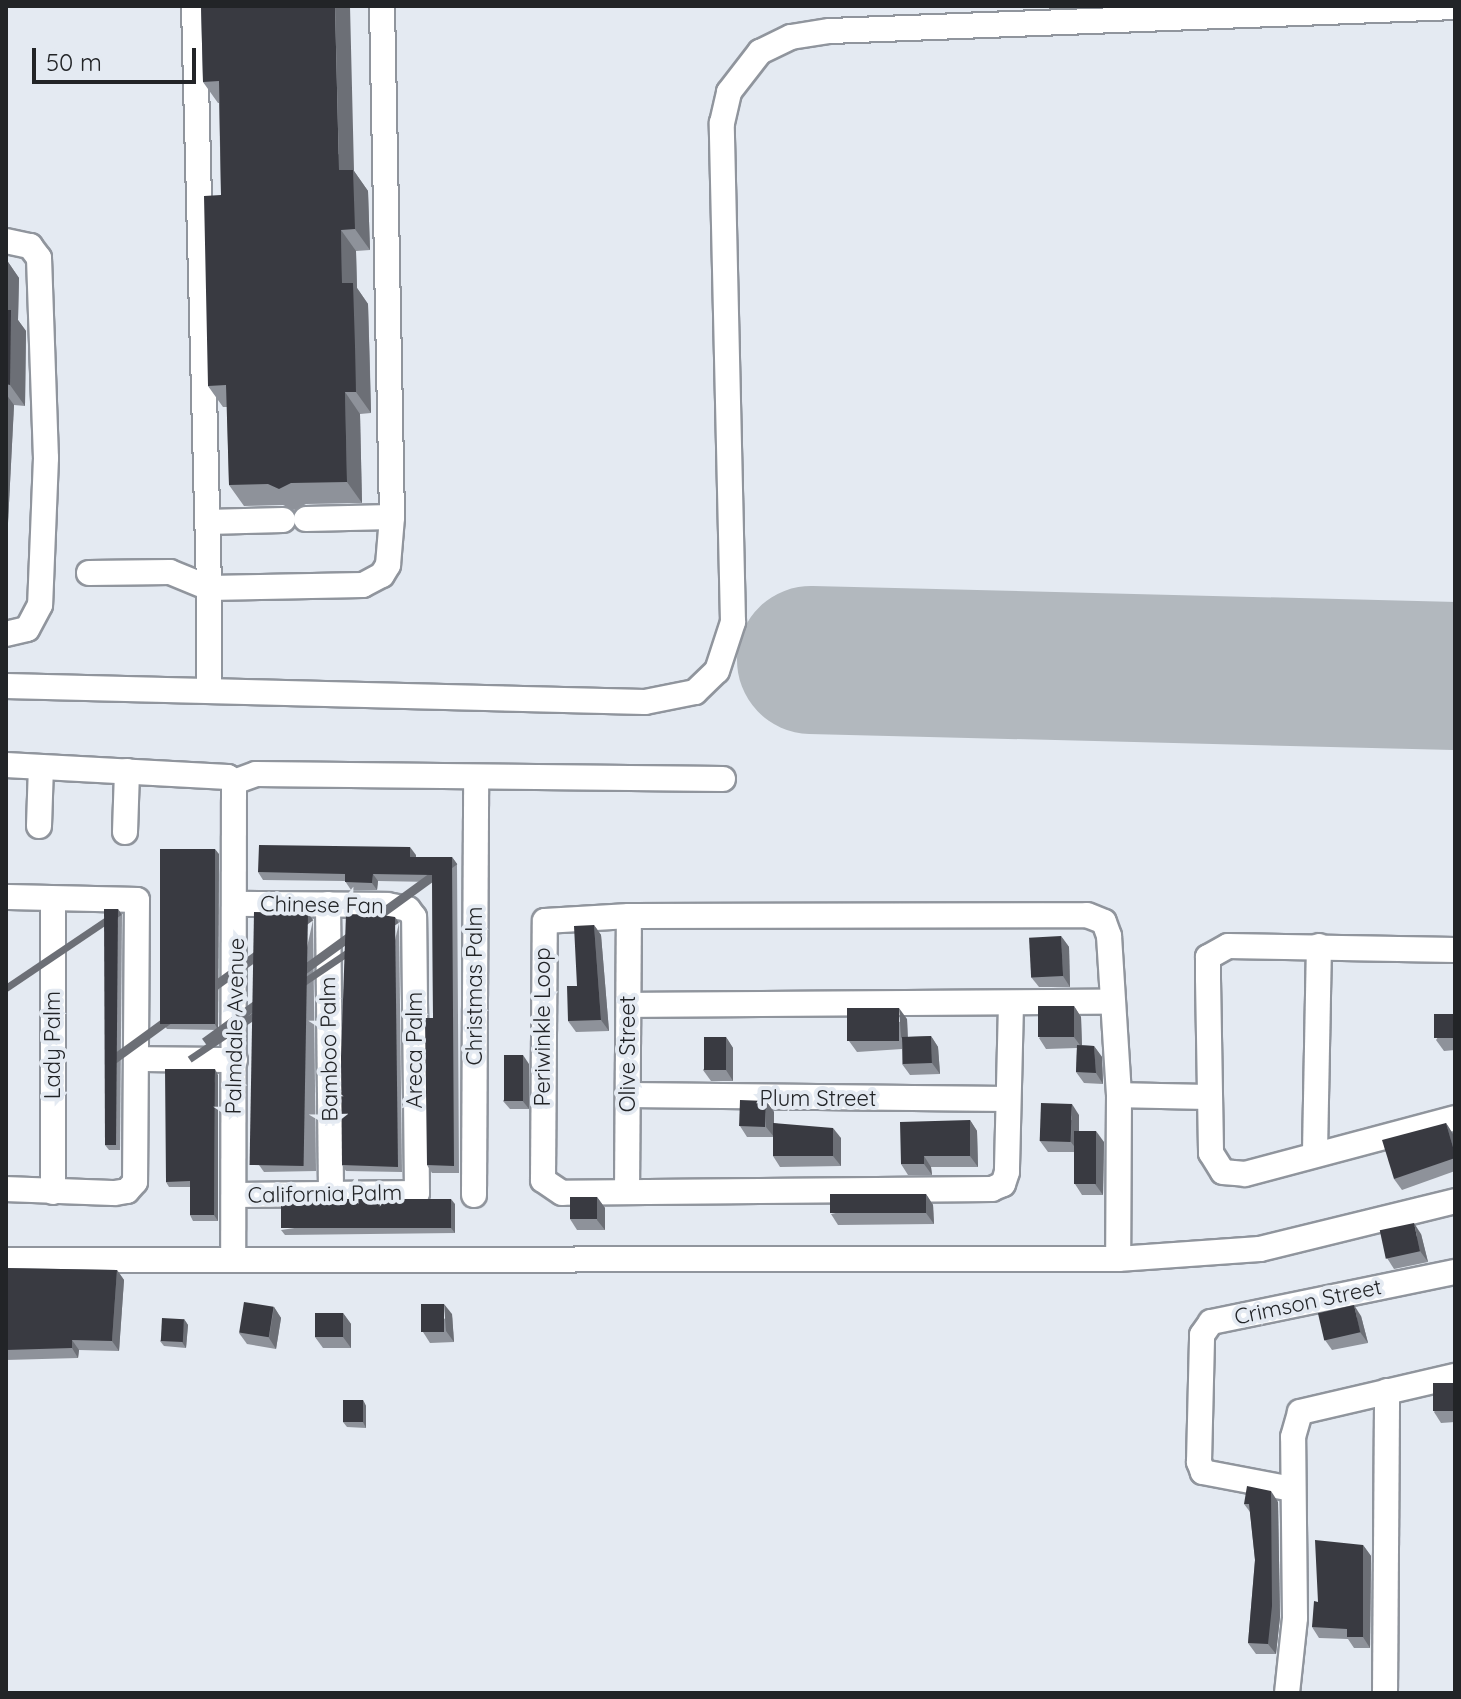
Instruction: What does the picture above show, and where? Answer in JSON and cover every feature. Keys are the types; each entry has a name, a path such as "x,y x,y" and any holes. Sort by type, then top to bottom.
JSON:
{"street":[{"path":"194,6 209,689"},
{"path":"89,573 170,572 209,588 374,581 388,565 392,517 382,6"},
{"path":"6,686 645,702 695,692 717,671 733,622 722,123 738,76 775,42 830,31 1455,7"},
{"path":"6,241 30,246 39,258 46,458 40,605 27,629 6,634"},
{"path":"207,522 392,517"},
{"path":"6,765 228,777 236,786 256,774 723,779"},
{"path":"39,826 41,767"},
{"path":"125,832 127,771"},
{"name":"Christmas Palm","path":"474,1195 476,777"},
{"name":"Palmdale Avenue","path":"233,1260 236,786"},
{"path":"6,897 137,900 135,1182 127,1191 114,1193 6,1189"},
{"name":"Lady Palm","path":"53,899 53,1192"},
{"name":"Chinese Fan","path":"237,904 328,904 408,909"},
{"name":"Bamboo Palm","path":"328,904 331,1194"},
{"name":"Areca Palm","path":"408,909 414,917 417,1193"},
{"name":"Periwinkle Loop","path":"1007,1099 1003,1184 992,1189 562,1193 543,1180 542,928 553,919 629,916 1087,915 1104,922 1109,936 1110,1002"},
{"name":"Olive Street","path":"627,1192 629,916"},
{"path":"1455,950 1228,946 1208,957 1211,1153 1223,1172 1245,1174 1315,1152 1455,1118"},
{"path":"1315,1152 1319,946"},
{"path":"629,1005 1110,1002 1119,1095 1118,1259"},
{"path":"1007,1099 1011,1004"},
{"path":"136,1059 235,1060"},
{"name":"Plum Street","path":"628,1095 1007,1099"},
{"path":"1119,1095 1208,1097"},
{"name":"California Palm","path":"234,1195 417,1193"},
{"path":"6,1260 1118,1259 1260,1249 1455,1201"},
{"name":"Crimson Street","path":"1292,1489 1203,1472 1199,1462 1202,1335 1211,1322 1455,1272"},
{"path":"1287,1693 1295,1618 1292,1489 1300,1412 1455,1376"},
{"path":"1385,1693 1387,1391"}],"building":[{"path":"201,6 335,6 339,170 353,170 355,229 341,230 342,283 353,283 355,346 356,392 345,392 347,482 291,483 279,489 268,484 229,485 226,385 208,386 204,196 221,195 219,81 203,82"},
{"path":"6,310 11,310 10,385 6,384"},
{"path":"259,845 410,847 410,857 452,857 454,1166 427,1165 425,1018 433,1018 432,875 373,874 372,883 345,882 345,874 258,872"},
{"path":"160,849 215,849 215,1024 160,1024"},
{"path":"104,909 118,909 116,1145 105,1145"},
{"path":"254,912 308,913 304,1166 250,1165"},
{"path":"346,914 395,917 398,1167 342,1165 341,1057"},
{"path":"594,925 601,1020 568,1021 567,986 577,986 574,926"},
{"path":"1061,936 1063,976 1031,978 1029,938"},
{"path":"1038,1006 1074,1006 1074,1037 1038,1037"},
{"path":"847,1008 899,1008 899,1041 847,1041"},
{"path":"1434,1014 1455,1014 1455,1038 1434,1038"},
{"path":"931,1036 932,1063 903,1064 902,1037"},
{"path":"704,1037 726,1037 726,1070 704,1070"},
{"path":"1077,1045 1094,1046 1096,1073 1076,1072"},
{"path":"504,1055 523,1055 523,1101 504,1101"},
{"path":"165,1069 215,1069 214,1215 190,1215 190,1181 166,1182"},
{"path":"740,1100 766,1101 765,1127 739,1126"},
{"path":"1041,1103 1072,1104 1071,1142 1040,1141"},
{"path":"970,1120 970,1156 924,1156 924,1164 901,1164 900,1122"},
{"path":"773,1123 833,1128 833,1156 773,1156"},
{"path":"1446,1123 1455,1158 1394,1179 1382,1140"},
{"path":"1074,1131 1096,1131 1096,1184 1074,1184"},
{"path":"830,1194 926,1194 926,1213 830,1213"},
{"path":"570,1197 597,1197 597,1219 570,1219"},
{"path":"281,1199 451,1199 451,1228 281,1228"},
{"path":"1414,1223 1420,1251 1386,1259 1380,1230"},
{"path":"6,1268 117,1270 112,1341 72,1340 72,1348 6,1350"},
{"path":"244,1302 274,1307 269,1337 239,1333"},
{"path":"421,1304 444,1304 444,1332 421,1332"},
{"path":"1354,1305 1360,1332 1324,1341 1318,1313"},
{"path":"315,1313 343,1313 343,1337 315,1337"},
{"path":"162,1318 184,1319 183,1342 161,1341"},
{"path":"1433,1383 1455,1383 1455,1411 1433,1411"},
{"path":"343,1400 363,1400 363,1422 343,1422"},
{"path":"1247,1486 1271,1491 1272,1606 1268,1644 1248,1643 1255,1560 1249,1504 1244,1504"},
{"path":"1315,1540 1363,1545 1363,1637 1347,1637 1347,1629 1312,1627 1314,1601 1318,1602"}],"runway":[{"path":"811,660 1455,676"}]}
